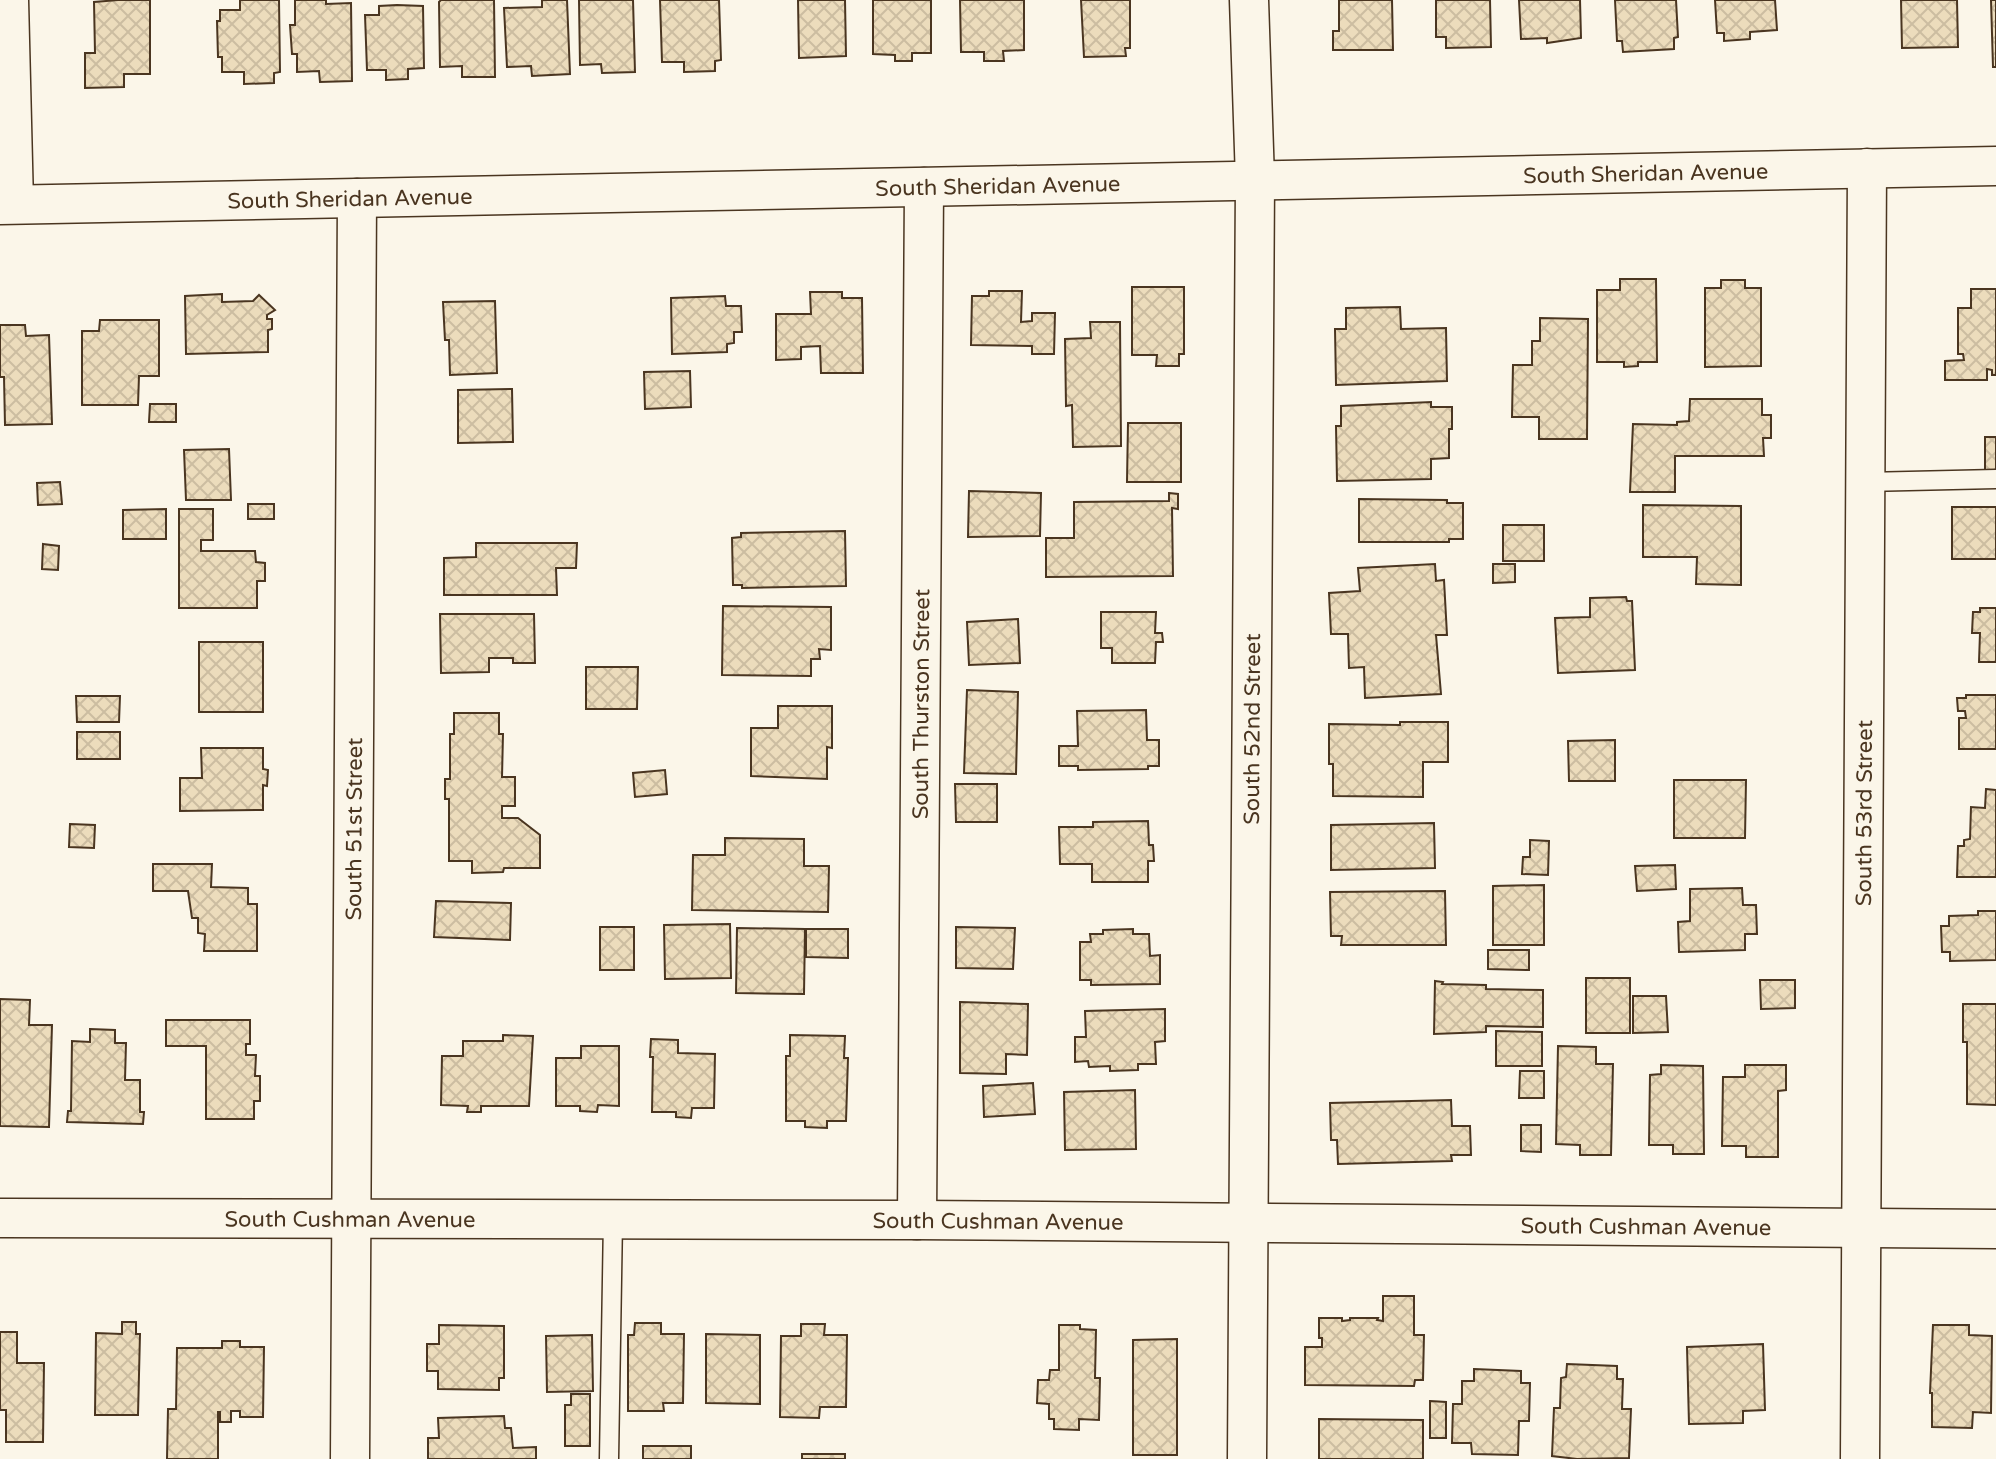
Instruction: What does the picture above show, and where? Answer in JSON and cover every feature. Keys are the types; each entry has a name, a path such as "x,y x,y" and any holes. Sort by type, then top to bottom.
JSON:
{"street":[{"path":"7,204 9,0"},
{"name":"South 52nd Street","path":"1247,1459 1255,180 1249,0"},
{"name":"South Sheridan Avenue","path":"7,204 1996,166"},
{"name":"South 53rd Street","path":"1860,1459 1867,168"},
{"name":"South Thurston Street","path":"917,1220 924,187"},
{"name":"South 51st Street","path":"350,1459 357,198"},
{"name":"South Cushman Avenue","path":"0,1218 917,1220 1996,1229"}],"lane":[{"path":"1865,482 1996,479"},
{"path":"609,1459 613,1219"}],"building":[{"path":"150,0 150,74 124,74 124,87 85,88 85,53 95,53 94,2"},
{"path":"240,0 279,0 280,72 274,73 274,83 244,84 244,72 222,72 222,57 218,57 217,21 220,21 220,10 240,10"},
{"path":"295,0 351,3 352,81 320,82 319,71 297,72 297,54 292,54 290,25 295,25"},
{"path":"441,0 494,0 495,77 462,77 462,66 440,67"},
{"path":"542,0 567,0 570,74 532,76 531,66 507,67 504,8 542,7"},
{"path":"579,0 633,0 635,72 602,73 601,64 580,65"},
{"path":"660,0 719,0 721,60 715,61 715,71 684,72 684,62 662,62"},
{"path":"798,0 845,0 846,56 799,58"},
{"path":"873,0 931,0 931,53 912,53 912,61 895,61 895,55 873,54"},
{"path":"960,0 1024,0 1024,50 1003,51 1004,61 984,61 984,52 961,52"},
{"path":"1081,0 1130,0 1130,48 1125,48 1126,56 1084,57"},
{"path":"1339,0 1392,0 1393,50 1333,50 1333,31 1339,31"},
{"path":"1436,0 1490,0 1491,47 1446,48 1446,37 1436,37"},
{"path":"1519,0 1580,0 1581,38 1547,43 1547,38 1521,39"},
{"path":"1615,0 1676,0 1678,37 1674,38 1674,49 1623,52 1622,41 1617,41"},
{"path":"1715,0 1775,0 1777,30 1750,32 1750,39 1724,41 1724,33 1717,33"},
{"path":"1901,0 1957,0 1958,47 1902,48"},
{"path":"1991,0 1996,0 1996,67 1993,67"},
{"path":"379,6 423,6 424,68 408,69 408,79 386,80 386,70 367,70 365,15 379,15"},
{"path":"1620,279 1656,279 1657,362 1638,362 1638,366 1624,367 1624,362 1597,362 1597,290 1620,290"},
{"path":"1721,280 1745,280 1745,288 1761,288 1761,366 1705,367 1705,288 1721,288"},
{"path":"1132,287 1184,287 1184,354 1179,354 1179,366 1156,366 1157,355 1132,355"},
{"path":"1971,289 1996,289 1996,375 1987,369 1987,380 1945,380 1945,361 1964,360 1963,354 1958,354 1958,308 1971,308"},
{"path":"989,291 1022,291 1021,322 1032,321 1032,313 1055,313 1054,354 1032,354 1032,346 971,345 972,296 989,296"},
{"path":"810,292 842,292 842,298 862,298 863,373 821,373 820,346 801,347 801,359 776,360 776,314 811,314"},
{"path":"222,294 222,302 253,301 259,295 275,310 267,315 267,319 272,319 272,329 268,330 268,352 186,354 185,296"},
{"path":"725,296 726,306 741,306 742,332 734,332 734,343 727,344 727,352 672,354 671,298"},
{"path":"495,301 497,373 450,375 443,302"},
{"path":"1400,307 1401,329 1446,328 1447,381 1336,385 1335,329 1346,329 1346,308"},
{"path":"1540,318 1588,319 1587,439 1539,439 1539,417 1512,417 1513,365 1532,365 1532,341 1540,341"},
{"path":"100,320 159,320 159,376 139,376 138,405 82,405 82,331 99,331"},
{"path":"1090,322 1120,322 1121,446 1073,447 1072,405 1066,406 1065,339 1091,338"},
{"path":"0,325 25,325 26,336 49,335 52,424 5,425 4,377 0,377"},
{"path":"690,371 691,407 645,409 644,372"},
{"path":"512,389 513,442 458,443 458,390"},
{"path":"1690,399 1762,399 1762,415 1771,415 1771,438 1763,438 1764,456 1675,456 1675,492 1630,492 1633,424 1677,425 1677,422 1689,421"},
{"path":"1431,402 1431,407 1452,407 1452,429 1449,429 1449,458 1431,459 1431,479 1337,481 1336,426 1341,426 1341,406"},
{"path":"150,404 176,404 176,422 149,422"},
{"path":"1128,423 1181,423 1181,482 1127,482"},
{"path":"1985,437 1996,437 1996,470 1985,470"},
{"path":"229,449 231,500 186,500 184,450"},
{"path":"60,482 62,504 38,505 37,483"},
{"path":"969,491 1041,493 1040,536 968,537"},
{"path":"1169,493 1178,494 1178,509 1172,508 1173,576 1046,577 1046,538 1074,538 1074,502 1169,501"},
{"path":"1359,499 1463,503 1463,539 1449,539 1449,542 1359,542"},
{"path":"248,504 274,504 274,519 248,519"},
{"path":"1643,505 1741,506 1741,585 1696,584 1697,557 1643,557"},
{"path":"1952,507 1996,507 1996,559 1952,559"},
{"path":"166,509 166,539 123,539 123,510"},
{"path":"179,509 213,509 213,540 201,540 201,551 255,551 256,562 265,563 265,581 257,581 257,608 179,608"},
{"path":"1503,525 1544,525 1544,561 1503,561"},
{"path":"845,531 846,586 742,588 742,585 733,585 732,538 741,537 741,533"},
{"path":"476,543 577,543 576,568 556,568 557,595 444,595 444,558 476,557"},
{"path":"43,544 59,546 58,570 42,569"},
{"path":"1435,564 1436,581 1444,580 1447,635 1436,635 1441,694 1365,698 1364,667 1349,668 1348,634 1331,634 1329,593 1360,591 1358,568"},
{"path":"1493,564 1515,564 1515,582 1493,583"},
{"path":"1626,597 1627,601 1632,601 1635,670 1558,673 1555,618 1590,617 1590,598"},
{"path":"723,606 831,607 831,650 819,649 820,659 811,659 811,676 722,675"},
{"path":"1980,608 1996,608 1996,662 1979,662 1980,633 1972,633 1973,612 1980,612"},
{"path":"1101,612 1156,612 1155,633 1162,633 1163,642 1156,642 1155,663 1112,663 1112,648 1101,648"},
{"path":"440,614 534,614 535,663 513,663 513,658 489,658 489,672 441,673"},
{"path":"1018,619 1020,663 969,665 967,622"},
{"path":"199,642 263,642 263,712 199,712"},
{"path":"586,667 638,667 637,709 586,709"},
{"path":"967,690 1018,692 1016,774 964,773"},
{"path":"1966,695 1996,695 1996,749 1959,749 1959,718 1966,718 1965,711 1958,711 1957,698 1966,698"},
{"path":"76,696 120,696 119,722 77,722"},
{"path":"778,706 832,706 832,748 827,747 827,779 751,776 751,728 778,728"},
{"path":"1146,710 1147,740 1159,740 1159,766 1148,766 1148,769 1078,770 1078,766 1059,766 1059,746 1078,746 1077,711"},
{"path":"454,713 499,713 499,734 503,734 502,777 515,777 515,806 502,806 502,818 518,818 540,835 540,868 504,868 503,872 472,873 472,861 449,861 449,799 445,799 445,779 450,779 450,734 454,734"},
{"path":"1400,722 1448,722 1448,762 1423,762 1423,797 1333,796 1329,724 1400,725"},
{"path":"77,732 120,732 120,759 77,759"},
{"path":"1615,740 1615,781 1569,781 1568,741"},
{"path":"201,748 263,748 263,769 268,770 267,786 263,785 263,810 180,811 180,778 202,778"},
{"path":"665,770 667,794 635,797 633,773"},
{"path":"1674,780 1746,780 1745,838 1674,838"},
{"path":"955,784 997,784 997,822 956,822"},
{"path":"1986,789 1996,790 1996,877 1957,877 1958,846 1964,846 1964,840 1970,839 1971,807 1985,808"},
{"path":"1148,821 1149,845 1153,845 1154,861 1148,861 1148,882 1092,882 1092,864 1060,864 1059,827 1093,827 1093,822"},
{"path":"1434,823 1435,868 1331,870 1331,825"},
{"path":"70,824 95,825 94,848 69,847"},
{"path":"725,838 804,839 804,866 829,866 828,912 692,910 693,855 725,855"},
{"path":"1530,840 1549,841 1548,875 1522,874 1523,857 1530,857"},
{"path":"153,864 212,864 211,887 248,888 248,904 257,904 257,951 204,951 205,934 198,933 198,918 192,918 188,891 153,891"},
{"path":"1675,865 1676,889 1637,891 1635,866"},
{"path":"1544,885 1544,945 1493,945 1493,886"},
{"path":"1742,888 1743,905 1756,905 1757,934 1745,934 1745,950 1679,952 1678,922 1690,921 1690,889"},
{"path":"1445,891 1446,945 1341,945 1342,936 1331,936 1330,892"},
{"path":"436,901 511,903 510,940 434,937"},
{"path":"1978,911 1996,911 1996,960 1950,961 1950,952 1942,952 1941,926 1949,926 1949,916 1978,915"},
{"path":"730,924 731,978 665,979 664,925"},
{"path":"600,927 634,927 634,970 600,970"},
{"path":"956,927 1015,928 1013,969 956,968"},
{"path":"737,928 805,929 804,994 736,993"},
{"path":"806,929 848,929 848,958 806,957"},
{"path":"1133,929 1133,934 1149,934 1150,956 1160,955 1160,984 1091,985 1091,980 1080,980 1080,942 1091,942 1090,934 1103,934 1103,930"},
{"path":"1488,950 1529,950 1529,970 1488,969"},
{"path":"1586,978 1630,978 1630,1033 1586,1033"},
{"path":"1760,980 1795,980 1795,1008 1761,1009"},
{"path":"1435,981 1442,984 1486,985 1486,989 1543,990 1543,1027 1486,1026 1486,1032 1434,1034"},
{"path":"1633,996 1666,996 1668,1032 1633,1033"},
{"path":"0,999 30,1000 29,1025 52,1025 49,1127 0,1126"},
{"path":"960,1002 1028,1004 1027,1055 1006,1054 1006,1074 960,1073"},
{"path":"1963,1004 1996,1004 1996,1105 1967,1104 1967,1042 1963,1042"},
{"path":"1165,1009 1165,1041 1155,1042 1156,1064 1138,1064 1138,1070 1110,1071 1110,1066 1089,1067 1088,1061 1075,1062 1075,1037 1086,1037 1085,1011"},
{"path":"166,1020 250,1020 250,1044 246,1044 246,1055 256,1055 255,1076 260,1076 260,1101 254,1101 254,1119 206,1119 206,1046 166,1046"},
{"path":"90,1029 115,1030 115,1043 126,1043 125,1080 140,1080 143,1124 67,1122 68,1111 71,1111 72,1041 90,1042"},
{"path":"1496,1031 1542,1032 1542,1066 1496,1066"},
{"path":"503,1035 533,1036 529,1106 481,1106 481,1112 467,1112 468,1106 441,1105 442,1056 463,1056 463,1041 503,1041"},
{"path":"790,1035 845,1036 844,1058 848,1058 846,1121 827,1121 827,1128 805,1127 805,1121 786,1121 786,1056 790,1056"},
{"path":"651,1039 678,1040 678,1053 715,1054 714,1108 692,1108 691,1118 676,1117 676,1112 652,1112"},
{"path":"581,1046 619,1046 619,1106 598,1105 597,1112 580,1111 580,1106 556,1106 556,1058 581,1058"},
{"path":"1558,1046 1596,1047 1596,1064 1613,1064 1611,1155 1580,1155 1580,1145 1556,1144"},
{"path":"1661,1065 1703,1066 1704,1154 1673,1154 1673,1145 1649,1145 1650,1075 1661,1074"},
{"path":"1745,1065 1786,1065 1786,1090 1778,1091 1778,1157 1746,1157 1746,1146 1722,1146 1723,1077 1745,1077"},
{"path":"1520,1071 1544,1071 1544,1098 1519,1098"},
{"path":"1033,1083 1035,1114 984,1117 983,1086"},
{"path":"1135,1090 1136,1149 1065,1150 1064,1092"},
{"path":"1451,1100 1452,1126 1470,1126 1471,1155 1451,1155 1452,1161 1338,1164 1337,1140 1331,1140 1330,1103"},
{"path":"1521,1125 1541,1125 1541,1152 1521,1151"},
{"path":"1383,1296 1414,1296 1414,1335 1424,1335 1423,1380 1415,1380 1414,1386 1305,1385 1305,1347 1322,1347 1319,1318 1342,1318 1342,1321 1378,1318 1383,1321"},
{"path":"122,1322 136,1322 136,1334 140,1334 138,1415 95,1415 96,1333 122,1334"},
{"path":"635,1323 661,1323 661,1334 684,1334 683,1403 663,1403 664,1411 628,1411 628,1335 634,1335"},
{"path":"801,1324 825,1324 824,1335 847,1335 846,1407 820,1407 819,1418 780,1417 781,1336 801,1336"},
{"path":"439,1325 504,1326 504,1378 499,1378 499,1390 438,1389 438,1371 427,1371 427,1344 439,1344"},
{"path":"1059,1325 1080,1325 1080,1329 1096,1330 1095,1378 1100,1378 1099,1420 1079,1419 1079,1430 1054,1429 1054,1419 1049,1419 1049,1404 1037,1403 1038,1380 1049,1380 1050,1370 1059,1370"},
{"path":"1933,1325 1969,1325 1969,1335 1992,1336 1991,1413 1973,1412 1972,1428 1932,1427"},
{"path":"0,1332 17,1332 17,1363 44,1363 43,1442 6,1442 6,1410 0,1410"},
{"path":"706,1334 760,1335 760,1404 706,1403"},
{"path":"592,1335 593,1391 547,1392 546,1336"},
{"path":"1177,1339 1177,1455 1133,1455 1133,1340"},
{"path":"222,1341 240,1341 240,1347 264,1347 263,1417 240,1417 240,1411 231,1411 231,1422 220,1422 218,1412 218,1459 167,1459 168,1409 176,1409 177,1348 222,1348"},
{"path":"1763,1344 1765,1410 1743,1411 1743,1423 1689,1424 1687,1347"},
{"path":"1567,1364 1617,1366 1617,1379 1623,1379 1622,1409 1631,1409 1629,1458 1552,1456 1554,1408 1560,1408 1561,1378 1566,1377"},
{"path":"1474,1369 1521,1371 1521,1383 1530,1383 1529,1421 1519,1421 1518,1455 1472,1454 1471,1443 1452,1443 1453,1404 1462,1404 1462,1381 1474,1381"},
{"path":"571,1394 590,1394 590,1446 565,1446 565,1405 571,1405"},
{"path":"1430,1401 1446,1402 1446,1438 1430,1438"},
{"path":"504,1416 505,1428 511,1428 513,1448 536,1447 536,1459 428,1459 428,1438 439,1438 438,1418"},
{"path":"1319,1419 1423,1420 1423,1459 1319,1459"},
{"path":"643,1446 691,1446 691,1459 643,1459"},
{"path":"802,1454 845,1454 845,1459 802,1459"}]}
